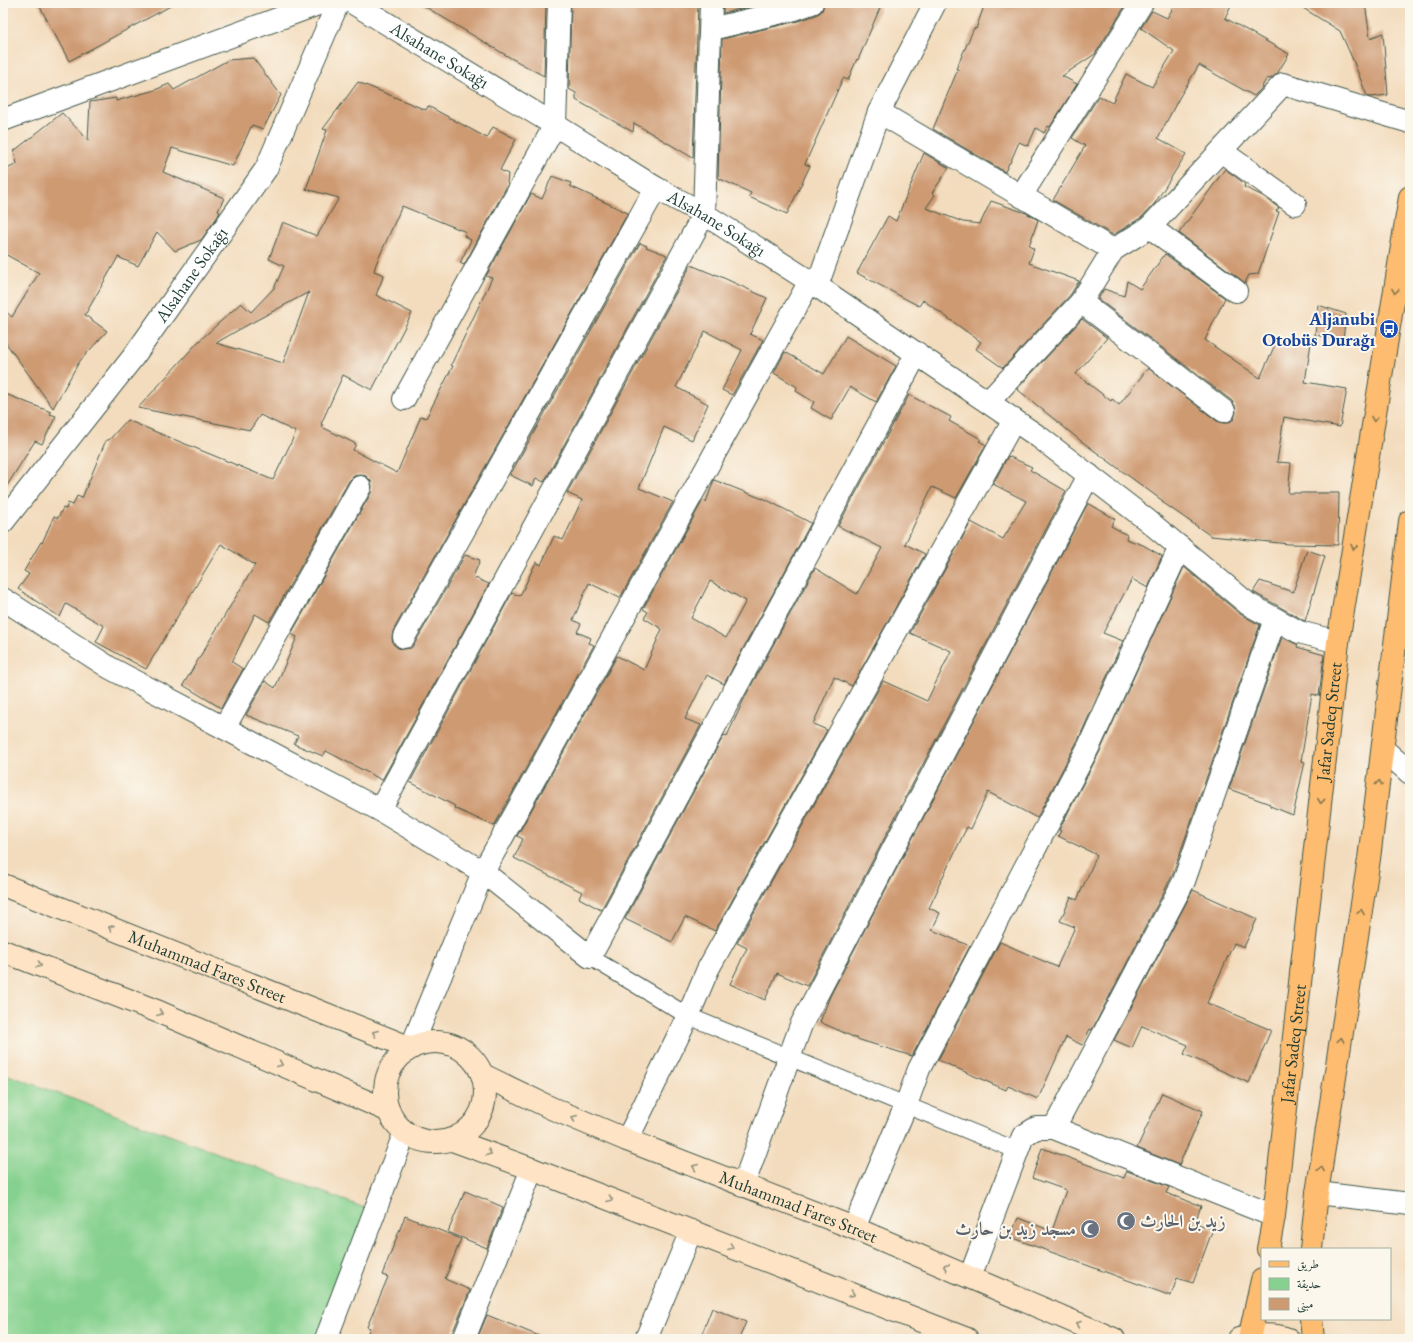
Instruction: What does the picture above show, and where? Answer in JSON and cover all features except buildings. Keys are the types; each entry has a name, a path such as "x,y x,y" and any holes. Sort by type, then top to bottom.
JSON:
{"main road":[{"name":"Jafar Sadeq Street","path":"1268,1248 1274,1216 1338,642 1410,197"},
{"path":"1311,1248 1317,1193 1369,859 1410,521"},
{"name":"Muhammad Fares Street","path":"3,885 411,1048"},
{"path":"3,951 159,1012 389,1111"},
{"path":"428,1042 445,1042 456,1046 461,1048 474,1060 483,1075 486,1090 484,1106 477,1121 466,1132 452,1140 436,1143 419,1140 405,1132 395,1123 389,1111 385,1097 386,1082 391,1068 400,1056 411,1048 428,1042"},
{"name":"Muhammad Fares Street","path":"483,1075 551,1108 627,1140 854,1228 1114,1339"},
{"path":"452,1140 532,1169 967,1339"},
{"path":"1261,1284 1246,1338 1267,1335 1288,1339"},
{"path":"1311,1320 1313,1339"}],"street":[{"path":"3,120 321,3"},
{"name":"Alsahane Sokağı","path":"3,522 134,356 266,169 338,3"},
{"name":"Alsahane Sokağı","path":"353,3 656,188 704,214 814,284 1039,437 1180,547 1248,604 1299,632 1338,642"},
{"path":"404,399 555,125 559,3"},
{"path":"380,810 704,214 711,3"},
{"path":"711,29 795,9 812,3"},
{"path":"411,1048 483,872 814,284 879,112 935,3"},
{"path":"1021,196 1142,3"},
{"path":"988,402 1081,302 1113,250 1150,228 1283,84 1410,122"},
{"path":"879,112 1113,250"},
{"path":"1221,151 1295,204"},
{"path":"404,637 656,188"},
{"path":"1150,228 1236,291"},
{"path":"1081,302 1224,411"},
{"path":"3,599 110,668 380,810 483,872 590,957 917,354"},
{"path":"627,1140 688,1016 708,969 1014,420"},
{"path":"743,1186 801,1025 1089,475"},
{"path":"224,728 360,487"},
{"path":"854,1228 906,1105 919,1069 1089,746 1180,547"},
{"path":"1054,1128 1184,881 1275,619"},
{"path":"1383,749 1410,773"},
{"path":"970,1277 1024,1136 1036,1128 1054,1128 1274,1216"},
{"path":"326,1339 405,1132"},
{"path":"464,1339 532,1169"},
{"path":"1317,1193 1410,1204"},
{"path":"646,1339 691,1231"}],"lane":[{"path":"590,957 688,1016 1018,1151"}],"green space":[{"path":"3,1073 373,1211 320,1339 3,1339"}],"place":[{"name":"Aljanubi Otobüs Durağı","path":"1389,329"},
{"name":"زيد بن الحارث","path":"1126,1221"},
{"name":"مسجد زيد بن حارث","path":"1090,1229"}]}
